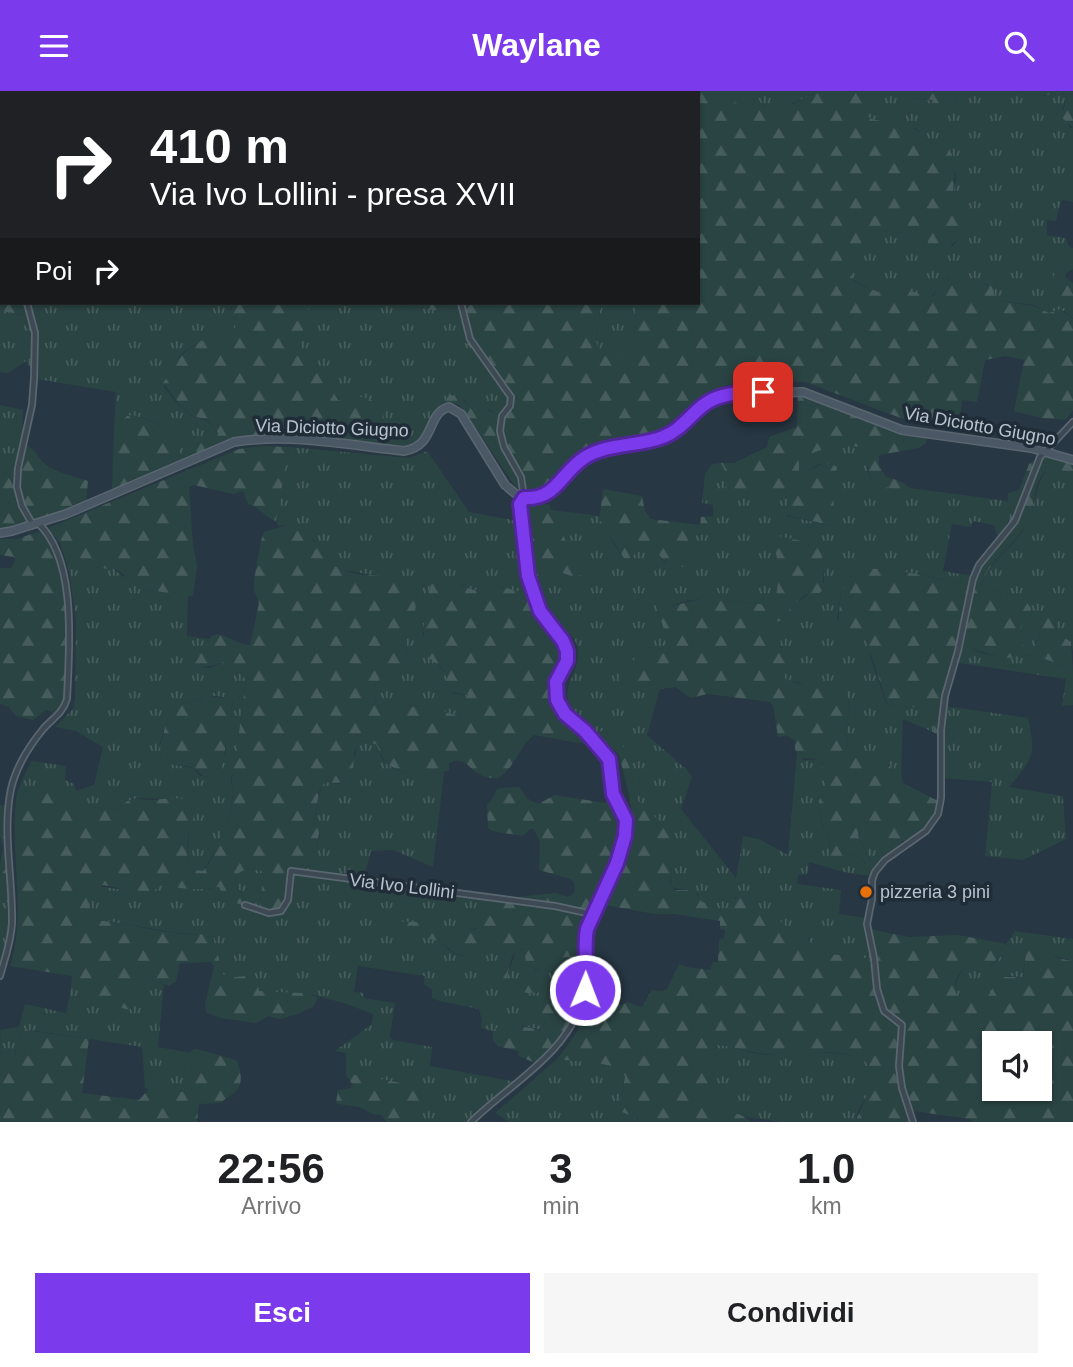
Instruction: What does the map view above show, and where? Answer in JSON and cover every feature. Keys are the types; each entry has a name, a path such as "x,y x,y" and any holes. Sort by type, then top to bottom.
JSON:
{"main road":[{"name":"Via Diciotto Giugno","path":"0,533 81,508 234,442 311,440 414,449 425,441 440,411 449,407 461,414 505,485 524,498 538,498 548,493 585,457 604,450 661,438 674,431 712,399 733,394 803,392 902,430 1031,447 1073,460"}],"street":[{"path":"0,976 10,943 12,925 9,850 11,792 26,754 45,727 62,711 67,699 67,595 56,550 50,537 35,524 19,499 17,487 20,454 32,405 34,379 35,333 28,305"},
{"path":"462,305 470,339 511,397 510,406 502,416 500,431 504,447 521,477 524,498 519,510 528,576 540,611 563,641 567,651 567,661 556,682 557,700 565,714 585,731 609,759 613,794 626,820 625,836 617,863 592,914 585,939 585,990 578,1013 553,1052 471,1122"},
{"path":"913,1122 902,1088 899,1066 902,1025 884,1011 877,989 867,924 873,880 875,872 885,860 926,831 938,814 944,706 947,685 961,638 968,594 979,565 1015,521 1037,463 1073,422"},
{"name":"Via Ivo Lollini","path":"245,905 269,913 281,911 288,900 291,871 555,906 592,914"}],"green space":[{"path":"700,91 724,91 733,101 744,105 753,105 756,97 765,107 794,104 817,91 860,91 867,108 867,116 871,119 909,126 929,141 949,147 955,163 953,193 969,218 958,239 949,247 929,243 923,237 914,240 905,233 871,230 855,261 852,274 854,281 878,292 881,284 887,284 931,297 944,276 949,282 983,285 988,285 991,277 996,277 994,294 999,301 1034,306 1049,313 1060,309 1073,319 1073,410 1065,420 1014,411 1024,360 1005,356 985,360 977,402 962,400 959,428 906,420 805,382 726,385 698,400 693,411 666,434 600,449 545,495 525,494 515,486 463,409 457,404 448,403 446,398 449,395 460,398 473,411 485,408 504,416 512,398 479,350 472,348 465,341 463,313 407,305 601,305 596,341 600,353 611,359 628,359 636,325 635,305 700,305"},
{"path":"724,91 817,91 791,104 769,108 755,98 753,105 740,104"},
{"path":"860,91 908,91 913,98 955,104 956,91 1012,91 1043,96 1059,92 1066,96 1062,113 1070,128 1073,128 1073,202 1061,200 1056,221 1047,220 1047,235 1066,238 1069,247 1073,248 1073,264 1057,264 1073,302 1073,319 1064,311 1049,313 1034,305 999,301 994,294 997,282 983,285 949,282 947,278 931,297 887,284 881,284 878,292 853,279 855,261 871,230 905,233 911,238 923,237 937,245 953,246 964,225 961,207 953,193 956,179 952,151 942,143 929,141 917,129 871,119 867,116"},
{"path":"908,91 956,91 955,104 951,106 945,102 938,106 932,100 913,98"},
{"path":"1012,91 1073,91 1073,128 1059,115 1064,109 1066,96 1063,93 1039,96"},
{"path":"1057,264 1073,264 1073,269 1066,273 1065,277 1073,283 1073,302 1060,299 1052,290"},
{"path":"0,305 27,305 27,315 0,311"},
{"path":"26,305 233,305 230,309 236,325 233,333 204,341 184,352 177,359 164,387 186,412 210,423 218,433 217,437 198,444 192,439 199,455 180,463 176,440 155,422 128,416 114,427 116,392 31,378 31,369 26,361 8,373 0,372 0,311 23,315"},
{"path":"233,305 307,305 308,310 300,347 304,355 314,361 338,400 346,402 353,397 366,398 383,410 382,427 370,446 262,437 199,455 189,441 192,438 198,444 217,437 218,433 208,420 193,416 183,409 163,383 173,370 175,362 187,350 201,341 233,333 236,325 227,317"},
{"path":"307,305 408,305 463,313 479,350 512,398 504,416 489,409 473,411 465,400 446,398 448,403 437,412 427,433 417,445 400,449 370,446 383,410 374,401 338,400 314,361 304,355 300,347 308,310"},
{"path":"601,305 635,305 636,325 628,359 611,359 600,353 596,342"},
{"path":"798,390 927,438 926,443 919,448 879,455 879,464 885,476 910,488 906,491 873,485 866,462 870,451 844,446 812,453 799,463 799,472 827,464 837,467 834,514 843,519 838,527 786,515 788,493 763,490 740,494 727,491 725,471 721,463 734,463 767,447 769,437 797,427"},
{"path":"0,405 23,410 22,442 26,445 18,462 10,467 7,474 0,473"},
{"path":"132,415 157,424 173,435 179,445 180,463 112,491 114,427"},
{"path":"26,445 51,468 88,481 86,502 15,530 0,530 0,473 7,474"},
{"path":"854,445 870,451 867,467 871,481 906,490 910,488 1007,501 1010,511 1006,525 998,537 994,525 973,521 971,527 952,524 943,571 961,574 960,584 907,573 866,569 854,570 849,586 841,590 837,620 868,640 871,659 886,703 935,714 933,732 903,719 901,772 889,765 862,757 847,744 850,703 841,688 809,691 798,682 784,680 776,668 789,658 782,653 780,639 772,627 772,622 781,621 790,609 824,582 824,568 815,544 787,538 775,545 779,574 775,603 772,606 706,599 681,602 668,607 664,604 656,606 668,641 678,649 678,653 670,655 666,649 642,647 621,683 642,687 653,681 660,689 647,735 692,777 681,809 736,878 743,836 759,839 788,855 797,754 804,760 822,759 828,790 819,800 819,815 828,836 832,856 851,855 858,857 866,865 870,862 858,833 862,822 871,820 878,827 882,855 886,856 876,871 877,877 844,872 809,862 807,875 798,875 797,884 841,890 839,914 873,919 870,925 874,930 872,938 882,955 874,959 821,953 813,949 808,937 788,929 775,916 739,897 735,897 726,913 701,901 697,893 671,887 672,867 668,853 673,836 635,798 632,775 621,741 615,735 602,731 597,733 578,716 568,702 567,693 578,660 576,643 548,612 532,569 539,575 549,568 572,577 580,575 584,568 568,546 560,520 581,520 584,514 599,516 600,521 606,523 611,539 627,562 636,552 648,549 657,551 664,562 681,567 686,562 688,539 714,533 713,505 702,503 705,474 712,464 721,463 725,471 727,491 763,490 789,493 786,516 838,527 838,517 834,514 836,472 819,464 804,473 798,472 799,463 818,449"},
{"path":"289,447 409,458 427,451 469,512 518,521 526,579 534,600 526,593 497,586 474,590 461,585 449,588 432,583 428,592 423,635 439,667 448,677 445,686 454,694 468,695 468,710 464,718 429,706 405,707 389,702 376,705 375,696 381,674 404,672 406,668 407,632 415,616 417,585 343,570 327,563 314,540 287,525 278,526 277,499"},
{"path":"289,447 276,521 248,504 243,491 233,494 194,485 189,487 197,567 193,596 140,589 112,567 108,569 77,565 69,571 60,543 48,528 239,449"},
{"path":"1045,454 1073,463 1073,473 1052,469 1046,471 1038,482 1028,522 989,569 981,587 1016,596 1027,603 1031,609 1015,638 1028,649 1036,644 1046,617 1054,618 1058,634 1071,642 1073,671 1037,657 1024,655 1007,658 992,655 969,648 967,640 959,641 944,694 947,715 942,738 933,732 935,714 887,703 865,637 846,633 838,625 841,590 849,586 854,569 866,568 893,570 960,584 961,574 970,575 1007,526 1010,517 1008,493 1019,490 1029,464"},
{"path":"1047,470 1073,473 1073,652 1071,642 1058,634 1054,619 1040,632 1034,647 1028,649 1015,639 1013,595 981,588 990,569 1023,531 1031,515 1040,482"},
{"path":"603,489 642,496 645,511 651,519 700,525 701,517 713,516 716,529 714,533 688,539 686,567 669,564 652,550 635,553 627,563 608,533 606,523 599,521"},
{"path":"526,504 549,504 551,510 584,514 581,520 560,520 568,546 585,568 576,578 549,568 539,575 532,569"},
{"path":"287,525 312,538 327,563 349,572 395,577 417,585 415,616 407,632 405,672 381,674 375,696 376,705 389,702 405,707 429,706 463,718 467,714 468,695 446,691 445,672 429,658 425,649 426,607 432,583 448,588 456,584 474,590 496,586 526,593 534,600 547,625 569,645 568,667 558,687 558,697 567,716 611,758 626,825 622,846 587,921 585,992 562,1040 539,1065 519,1056 518,1051 497,1046 492,1038 494,1029 506,1024 542,1030 545,1022 536,1013 537,1004 564,1001 564,980 573,975 573,965 569,957 539,969 527,970 524,949 516,952 510,962 507,976 509,980 555,984 555,989 551,992 528,993 489,986 487,982 500,956 498,946 484,947 474,956 461,955 438,941 408,933 401,927 401,922 474,930 495,902 555,893 568,897 575,892 574,882 570,879 539,870 540,842 534,829 530,829 523,836 492,831 488,828 487,805 496,790 519,787 527,798 535,803 555,795 605,803 614,793 603,759 591,745 534,735 508,770 497,779 481,775 462,761 449,763 449,770 441,773 409,773 386,764 376,744 359,741 355,749 351,777 338,783 326,782 320,788 314,822 320,829 316,848 307,859 311,861 303,872 291,871 282,909 274,911 261,907 264,872 255,870 239,873 236,887 245,896 242,905 225,899 219,887 191,889 163,884 149,894 103,885 95,889 85,920 190,934 204,934 208,926 217,927 213,936 223,975 226,978 245,976 257,982 259,991 301,993 318,997 314,1006 298,1014 280,1019 268,1016 256,1023 207,1013 205,1004 214,966 211,962 180,963 176,981 169,986 143,980 135,1003 129,1010 102,1002 85,987 71,988 72,976 10,966 15,945 18,902 15,835 17,792 31,795 48,792 86,806 117,810 133,799 186,800 195,807 188,834 187,865 190,869 203,871 210,862 223,829 227,828 246,679 231,661 194,667 188,666 187,656 192,649 204,652 212,636 217,635 250,645 259,603 254,590 254,580 261,541 264,532"},
{"path":"40,531 48,539 58,558 68,619 67,697 56,716 46,710 33,720 16,716 9,707 0,704 0,568 11,568 15,561 14,557 0,555 0,539 17,539"},
{"path":"779,536 820,545 824,568 822,591 806,594 781,621 772,622 772,627 780,639 782,653 793,660 788,667 776,668 779,673 809,691 816,686 830,688 834,681 842,687 849,702 847,744 864,757 885,762 892,769 901,772 903,783 938,801 933,818 918,836 903,841 886,856 882,855 878,827 871,820 862,822 858,833 870,862 867,865 851,854 840,858 832,857 819,811 819,800 828,790 822,759 800,758 795,749 795,740 787,736 778,737 773,705 770,702 708,694 690,698 676,687 660,689 653,681 644,687 636,688 619,680 620,672 630,666 642,647 666,649 671,655 678,653 678,649 668,641 656,606 656,596 661,595 668,607 709,597 772,606 775,603 778,578 774,539"},
{"path":"77,565 108,569 112,567 122,576 132,578 140,589 188,595 187,636 209,639 204,652 200,652 188,666 210,668 227,660 232,661 236,670 246,679 238,739 240,749 231,779 233,794 227,829 223,830 218,846 203,871 190,869 187,865 189,830 158,798 136,799 117,810 86,806 48,792 31,795 17,792 31,761 66,766 65,780 74,784 76,791 94,785 103,747 76,731 55,727 73,709 75,698 76,619 69,571","holes":["215,696 224,697 233,703 227,724 225,754 208,778 199,775 193,768 170,764 160,743 166,721 164,717 184,703"]},
{"path":"963,640 967,640 972,649 984,654 1005,657 1038,656 1073,671 1073,705 1062,706 1066,679 954,662"},
{"path":"211,697 233,698 221,774 206,777 191,767 169,763 160,750 165,727 164,711 172,706"},
{"path":"946,706 1028,718 1032,741 1031,755 1024,769 1009,787 1063,796 1066,839 1023,860 985,856 992,782 943,778"},
{"path":"602,731 615,735 621,741 632,775 635,798 673,836 668,853 675,870 670,882 671,887 676,890 694,890 701,901 726,913 730,900 739,897 775,916 788,929 805,933 813,949 821,953 874,959 882,954 872,939 874,930 909,937 958,935 1015,948 1014,953 1000,957 990,966 968,964 959,975 955,982 957,996 965,1001 982,1004 1000,977 1023,977 1026,954 1029,951 1073,961 1073,1122 972,1122 970,1119 913,1111 908,1112 911,1122 855,1122 873,1082 873,1069 863,1060 838,1053 780,1055 717,1045 708,1102 710,1106 741,1115 751,1122 640,1122 620,1110 625,1076 620,1071 604,1064 557,1059 578,1030 592,998 622,1005 627,1002 642,1007 652,990 667,989 679,964 710,970 713,962 718,962 719,939 724,938 725,930 720,929 720,921 605,905 630,848 634,824 619,755 597,733"},
{"path":"359,741 376,744 383,760 394,768 421,774 444,772 433,867 393,850 371,851 363,882 431,890 495,902 488,908 478,928 459,929 401,922 406,928 441,942 449,950 463,956 472,955 484,946 498,946 499,963 488,978 533,992 551,992 536,983 509,980 507,976 516,951 524,949 535,971 565,957 569,957 573,965 573,975 564,981 565,1001 550,1004 539,1016 545,1022 542,1030 523,1026 493,1031 481,1028 479,1009 432,998 432,990 424,984 425,976 358,966 354,992 364,993 364,998 395,1003 390,1036 392,1040 432,1047 430,1066 517,1082 471,1122 408,1122 421,1099 420,1083 407,1084 346,1075 346,1053 335,1051 372,1024 373,1014 313,995 258,991 226,978 207,931 204,934 189,934 84,920 98,886 117,889 163,884 180,888 220,887 223,895 243,893 236,887 239,873 251,869 264,872 260,902 262,907 287,892 291,870 306,868 311,861 307,859 316,848 320,834 314,822 322,784 340,784 356,754"},
{"path":"0,805 8,806 9,902 0,902 3,848"},
{"path":"0,902 9,902 9,936 0,972"},
{"path":"1015,931 1073,939 1073,961 1055,956 1024,963 1023,977 1009,976 992,988 989,997 982,1004 963,1001 957,997 955,986 968,964 994,964 1000,957 1014,953 1015,948 1006,944"},
{"path":"142,980 156,981 164,985 158,1047 191,1053 184,1083 186,1093 158,1092 145,1088 142,1047 30,1030 18,1037 15,1058 11,1061 2,1058 0,1030 19,1027 25,1004 66,1013 71,988 85,987 96,996 129,1010 135,1003"},
{"path":"25,1030 89,1039 82,1093 139,1100 149,1089 158,1092 185,1092 184,1083 190,1054 197,1049 236,1060 241,1081 238,1089 221,1103 199,1104 197,1122 0,1122 0,1035 2,1058 11,1061 16,1054 16,1040"},
{"path":"717,1045 764,1055 844,1054 869,1063 874,1072 874,1081 855,1122 782,1122 745,1117 710,1106 708,1102"},
{"path":"557,1059 604,1064 620,1071 625,1076 620,1106 640,1122 509,1122 495,1113"},
{"path":"346,1075 407,1084 420,1082 420,1103 408,1122 387,1122 381,1115 336,1103 338,1090 351,1088 352,1084"}],"place":[{"name":"pizzeria 3 pini","path":"866,892"}],"route":[{"path":"585,990 587,929 617,863 625,836 626,820 613,794 609,759 600,746 565,714 557,700 556,682 568,656 563,641 540,611 526,571 520,504 524,498 538,498 548,493 585,457 668,435 712,399 763,392"}]}
